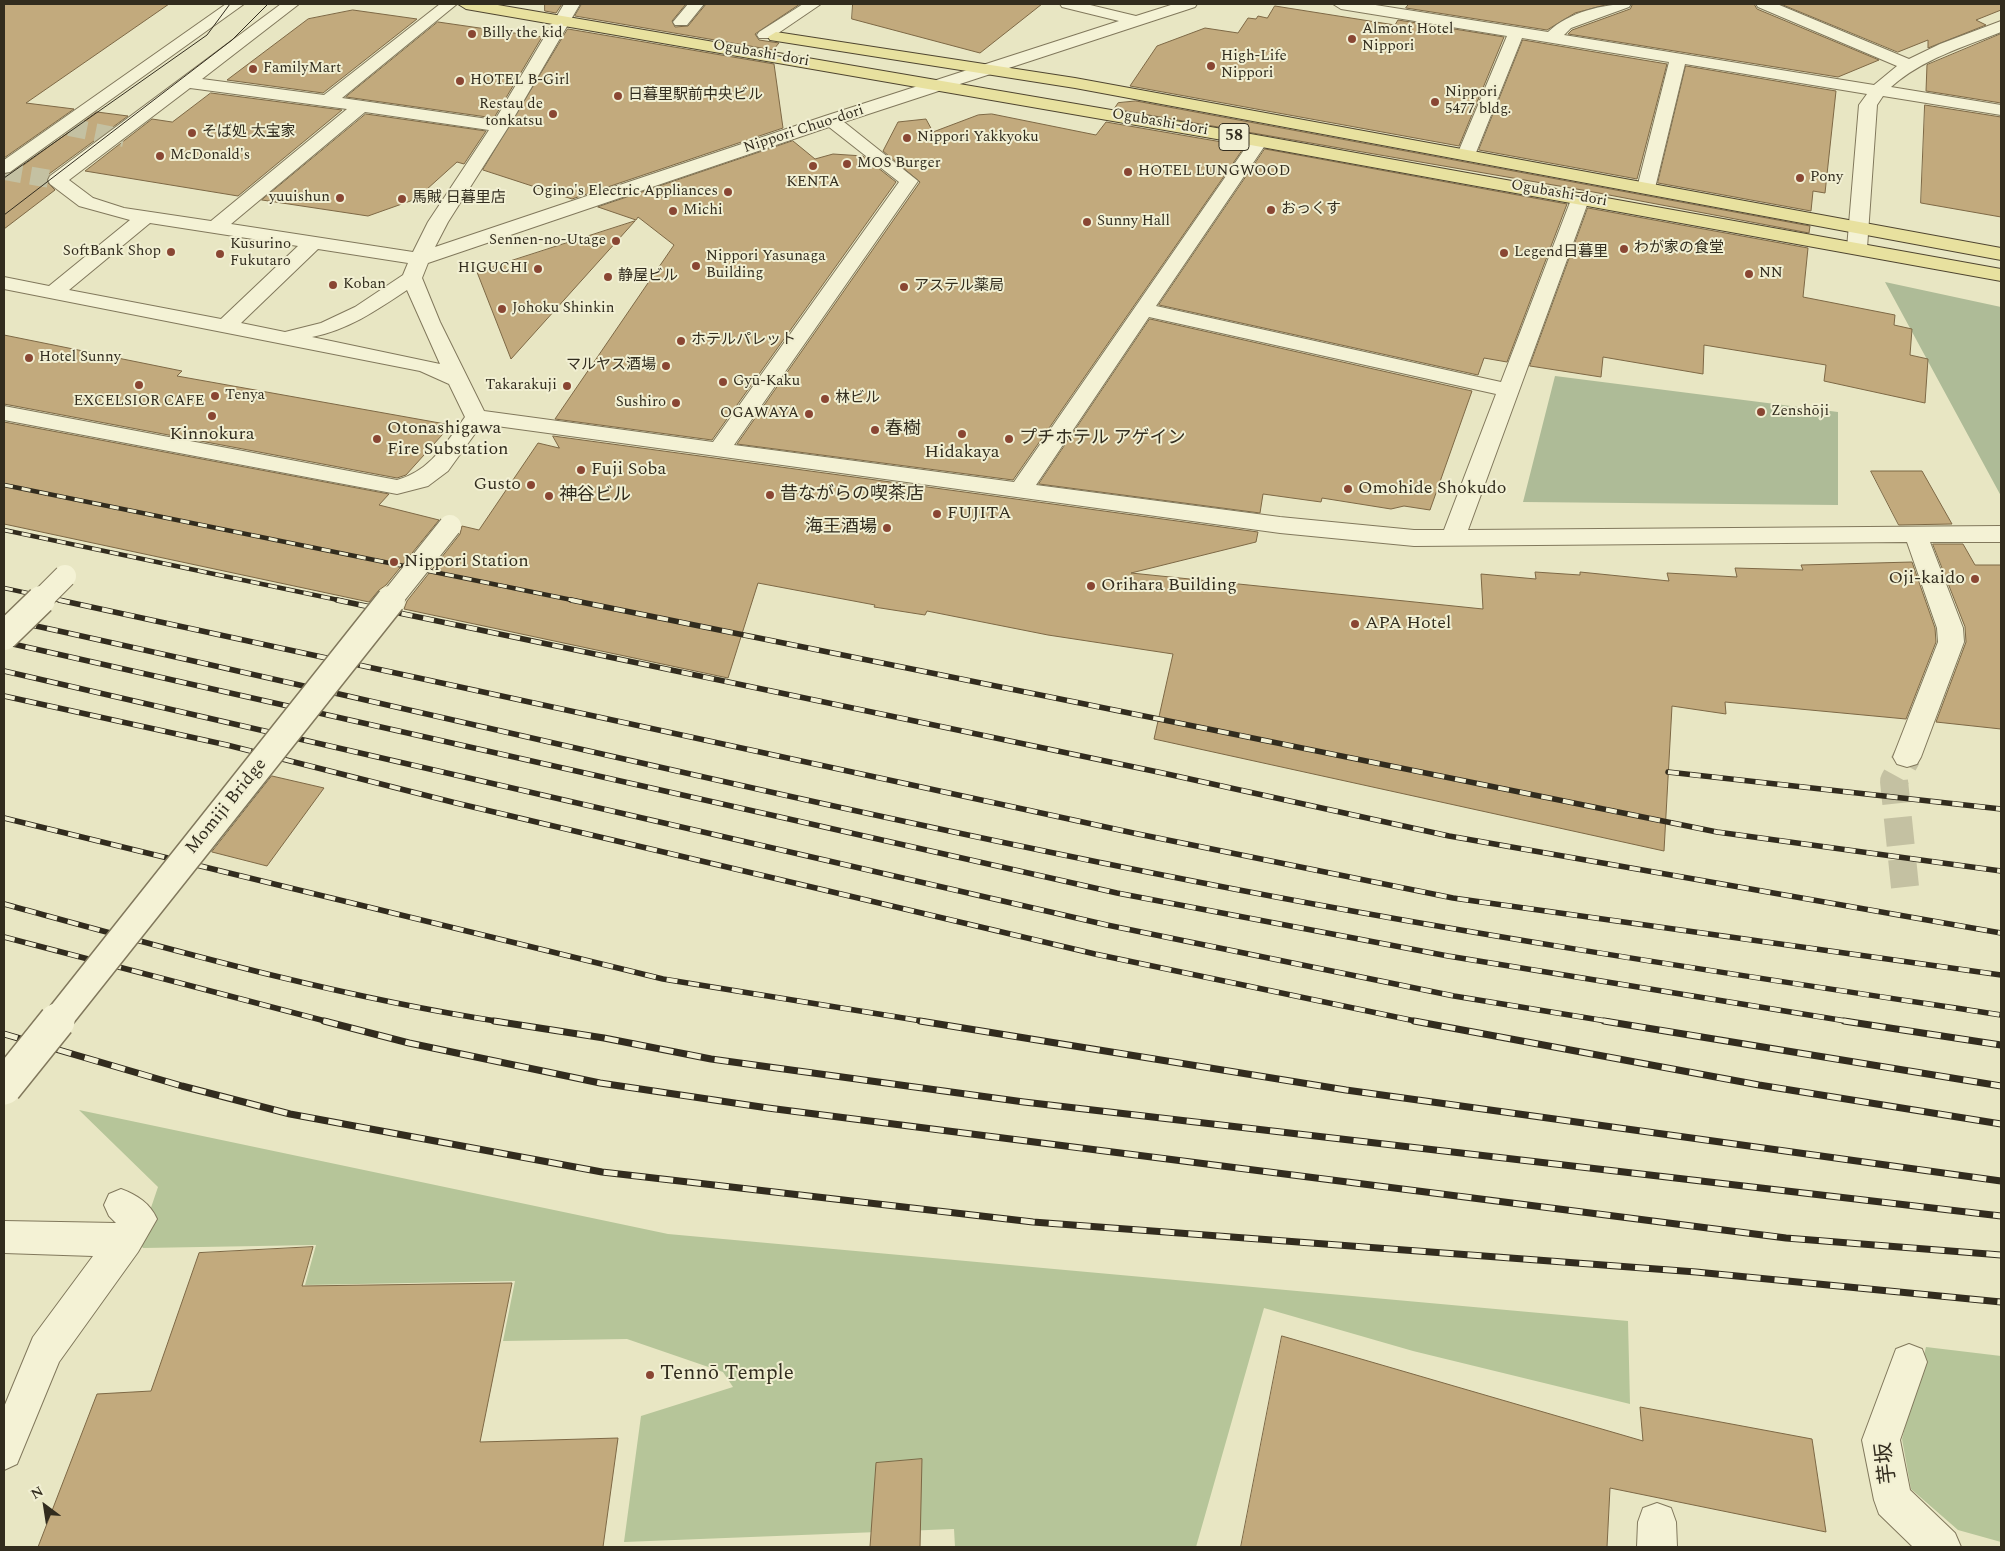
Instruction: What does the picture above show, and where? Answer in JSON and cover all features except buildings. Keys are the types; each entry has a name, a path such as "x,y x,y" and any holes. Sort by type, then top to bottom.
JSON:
{"main road":[{"name":"Ogubashi-dori","path":"466,4 590,8"},
{"name":"Ogubashi-dori","path":"569,8 943,84 1581,197 2001,275"},
{"name":"Ogubashi-dori","path":"663,19 700,25"},
{"name":"Ogubashi-dori","path":"746,32 1075,83 2001,254"}],"street":[{"path":"4,168 236,4"},
{"path":"291,4 57,180 86,202 122,212 313,243 416,269"},
{"path":"328,101 449,4"},
{"path":"681,22 696,4"},
{"path":"765,35 813,4"},
{"path":"1068,4 1137,21"},
{"name":"Nippori Chuo-dori","path":"416,269 831,120 1189,4"},
{"path":"1341,4 1554,36 2001,110"},
{"path":"1554,36 1565,26 1623,4"},
{"path":"1764,4 1908,65"},
{"path":"281,336 327,328 362,312 416,269 438,222 500,126 569,8"},
{"path":"1857,248 1868,105 1877,90 1908,65 2001,26"},
{"path":"1466,156 1517,31"},
{"path":"1646,188 1678,57"},
{"path":"188,83 500,126"},
{"path":"216,227 362,106"},
{"path":"719,450 909,181 831,120"},
{"path":"1020,490 1259,141"},
{"path":"1454,538 1581,197"},
{"path":"54,292 147,216"},
{"path":"227,325 313,243"},
{"path":"416,269 458,380 476,417"},
{"path":"4,283 227,325 426,366 458,380"},
{"path":"1145,310 1509,390"},
{"path":"4,413 397,487 420,481 440,466 476,417"},
{"path":"476,417 1280,526 1414,538 1915,533 2001,534"},
{"name":"Momiji Bridge","path":"4,1087 450,526"},
{"path":"1907,757 1951,642 1950,628 1915,533"},
{"path":"4,636 65,576"},
{"path":"4,1451 46,1350 140,1219 121,1205"},
{"path":"4,1237 126,1240"},
{"name":"芋坂","path":"1909,1362 1881,1440 1892,1500 1941,1547"}],"green space":[{"path":"1885,282 2001,307 2001,496"},
{"path":"1555,376 1838,412 1838,505 1523,502"},
{"path":"79,1110 668,1234 1628,1321 1630,1404 1413,1351 1264,1308 1196,1547 955,1547 954,1529 624,1542 641,1416 733,1387 723,1372 627,1339 503,1341 515,1281 305,1285 316,1245 143,1248 139,1243 158,1187"},
{"path":"1926,1347 2001,1356 2001,1542 1958,1530 1911,1489 1902,1439"}],"tunnel":[{"path":"69,127 124,138"},
{"path":"4,171 57,180"},
{"path":"1905,887 1894,781 1907,757"}],"tram line":[{"path":"4,178 207,35 230,4"},
{"path":"4,215 232,40 268,4"}],"railway":[{"path":"4,485 577,601"},
{"path":"4,530 343,601"},
{"path":"4,588 64,601"},
{"path":"59,600 1138,834 1453,898 2001,975"},
{"path":"337,600 1158,772 1449,836 2001,933"},
{"path":"571,600 1717,832 2001,871"},
{"path":"4,619 926,826 1234,889 1521,940 2001,1015"},
{"path":"4,642 1117,893 1448,956 1852,1022"},
{"path":"4,671 1107,925 1454,996 1612,1022"},
{"path":"4,696 227,745 456,803 1095,954 1420,1022"},
{"path":"1668,772 2001,809"},
{"path":"4,818 663,979 928,1022"},
{"path":"4,904 314,985 376,999 502,1022"},
{"path":"4,937 329,1022"},
{"path":"324,1021 409,1043 600,1083 768,1108 1786,1238 2001,1255"},
{"path":"494,1021 604,1038 711,1059 1024,1102 2001,1216"},
{"path":"920,1021 1346,1090 2001,1181"},
{"path":"1414,1021 1759,1085 2001,1124"},
{"path":"1604,1021 2001,1086"},
{"path":"1844,1021 2001,1045"},
{"path":"4,1034 182,1086 290,1114 602,1172 1033,1222 1696,1272 2001,1302"}],"place":[{"name":"Billy the kid","path":"472,34"},
{"name":"Almont Hotel Nippori","path":"1352,39"},
{"name":"High-Life Nippori","path":"1211,66"},
{"name":"FamilyMart","path":"253,69"},
{"name":"HOTEL B-Girl","path":"460,81"},
{"name":"日暮里駅前中央ビル","path":"618,96"},
{"name":"Nippori 5477 bldg.","path":"1435,102"},
{"name":"Restau de tonkatsu","path":"553,114"},
{"name":"そば処 太宝家","path":"192,133"},
{"name":"Nippori Yakkyoku","path":"907,138"},
{"name":"McDonald's","path":"160,156"},
{"name":"MOS Burger","path":"847,164"},
{"name":"KENTA","path":"813,166"},
{"name":"HOTEL LUNGWOOD","path":"1128,172"},
{"name":"Pony","path":"1800,178"},
{"name":"Ogino's Electric Appliances","path":"728,192"},
{"name":"yuuishun","path":"340,198"},
{"name":"馬賊 日暮里店","path":"402,199"},
{"name":"おっくす","path":"1271,210"},
{"name":"Michi","path":"673,211"},
{"name":"Sunny Hall","path":"1087,222"},
{"name":"Sennen-no-Utage","path":"616,241"},
{"name":"わが家の食堂","path":"1624,249"},
{"name":"SoftBank Shop","path":"171,252"},
{"name":"Legend日暮里","path":"1504,253"},
{"name":"Kusurino Fukutaro","path":"220,254"},
{"name":"Nippori Yasunaga Building","path":"696,266"},
{"name":"HIGUCHI","path":"538,269"},
{"name":"NN","path":"1749,274"},
{"name":"静屋ビル","path":"608,277"},
{"name":"Koban","path":"333,285"},
{"name":"アステル薬局","path":"904,287"},
{"name":"Johoku Shinkin","path":"502,309"},
{"name":"ホテルパレット","path":"681,341"},
{"name":"Hotel Sunny","path":"29,358"},
{"name":"マルヤス酒場","path":"666,366"},
{"name":"Gyū-Kaku","path":"723,382"},
{"name":"EXCELSIOR CAFE","path":"139,385"},
{"name":"Takarakuji","path":"567,386"},
{"name":"Tenya","path":"215,396"},
{"name":"林ビル","path":"825,399"},
{"name":"Sushiro","path":"676,403"},
{"name":"Zenshōji","path":"1761,412"},
{"name":"OGAWAYA","path":"809,414"},
{"name":"Kinnokura","path":"212,416"},
{"name":"春樹","path":"875,430"},
{"name":"Hidakaya","path":"962,434"},
{"name":"Otonashigawa Fire Substation","path":"377,439"},
{"name":"プチホテル アゲイン","path":"1009,439"},
{"name":"Fuji Soba","path":"581,470"},
{"name":"Gusto","path":"531,485"},
{"name":"Omohide Shokudo","path":"1348,489"},
{"name":"昔ながらの喫茶店","path":"770,495"},
{"name":"神谷ビル","path":"549,496"},
{"name":"FUJITA","path":"937,514"},
{"name":"海王酒場","path":"887,528"},
{"name":"Nippori Station","path":"394,562"},
{"name":"Oji-kaido","path":"1975,579"},
{"name":"Orihara Building","path":"1091,586"},
{"name":"APA Hotel","path":"1355,624"},
{"name":"Tennō Temple","path":"650,1375"}]}
